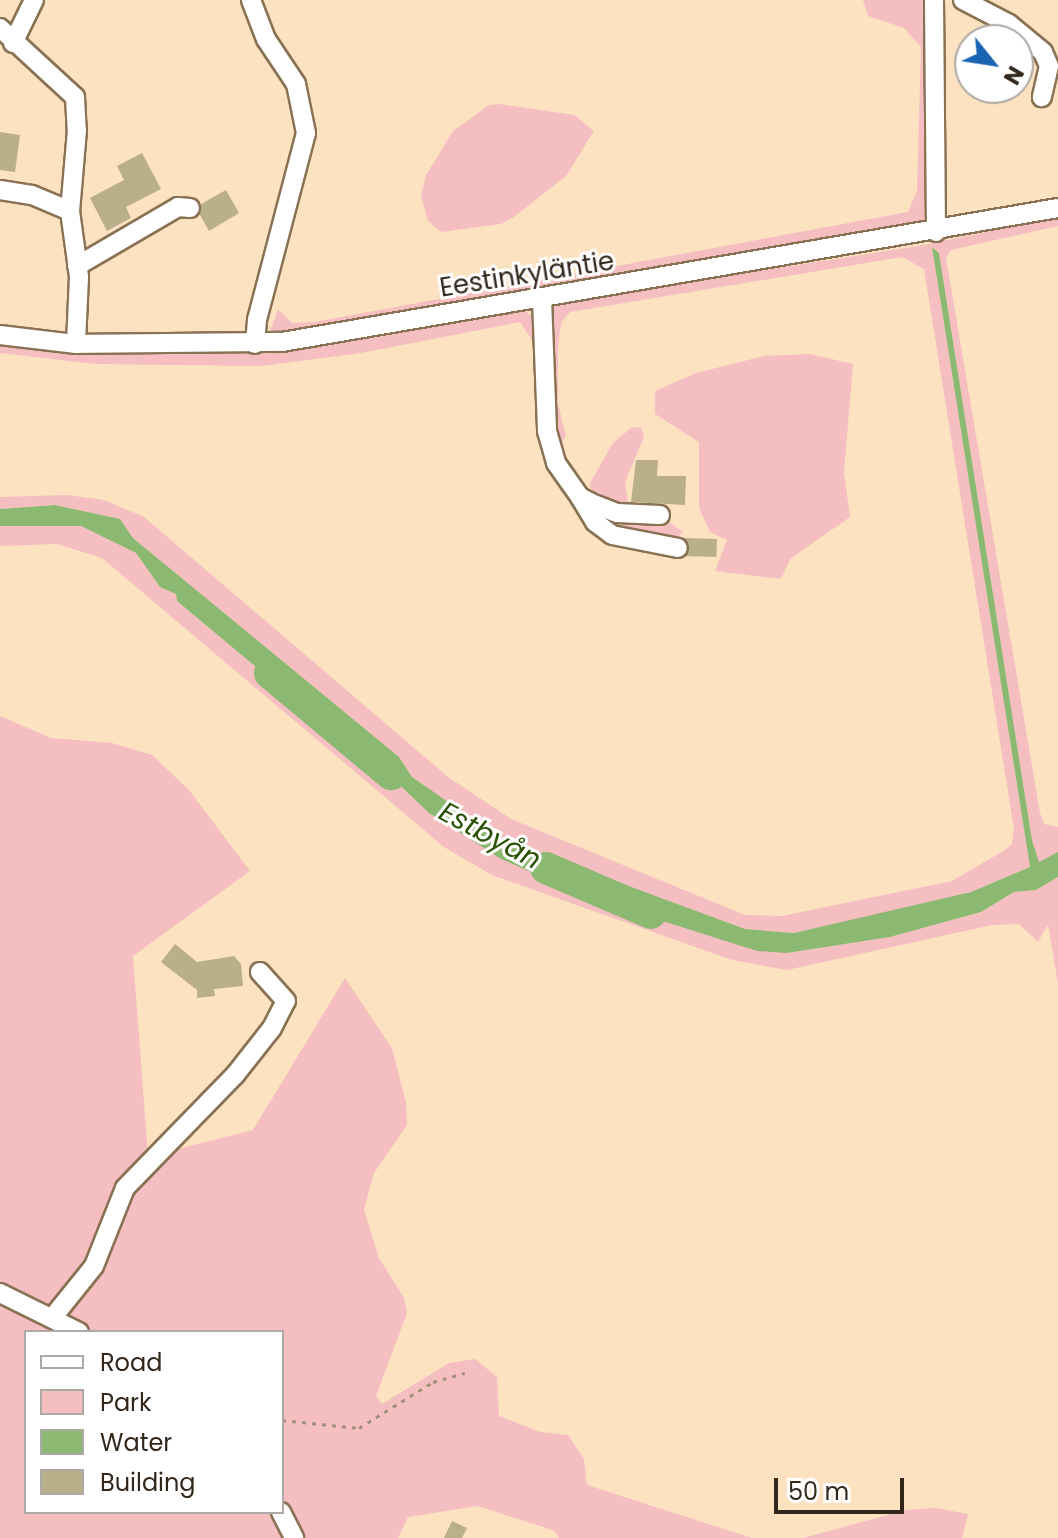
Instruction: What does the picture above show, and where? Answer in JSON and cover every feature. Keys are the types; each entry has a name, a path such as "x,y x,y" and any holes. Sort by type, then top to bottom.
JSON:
{"street":[{"path":"13,43 34,0"},
{"path":"251,0 266,39 296,84 306,133 257,320 255,344"},
{"path":"934,0 936,232"},
{"path":"963,0 1009,24 1043,52 1049,66 1042,97"},
{"path":"0,28 75,97 77,130 70,211 77,266 76,344"},
{"path":"0,190 32,195 70,211"},
{"path":"77,266 178,207 190,208"},
{"name":"Eestinkyläntie","path":"0,335 76,344 255,344 542,299 936,232 1058,208"},
{"path":"542,299 547,431 556,463 595,522 612,535 678,548"},
{"path":"580,497 617,513 660,515"},
{"path":"53,1317 94,1266 125,1188 235,1075 272,1028 286,1001 260,972"},
{"path":"0,1293 76,1330"},
{"path":"282,1514 294,1538"}],"path":[{"path":"284,1420 359,1428 383,1417 433,1382 465,1373"}],"green space":[{"path":"863,0 927,0 928,222 269,334 278,309 292,323 315,322 908,212 917,191 921,47 904,28 868,16"},
{"path":"489,105 574,115 594,131 566,176 514,217 501,224 441,232 428,221 421,196 426,175 453,131"},
{"path":"1058,217 1058,226 951,250 946,258 1040,813 1044,824 1058,827 1058,852 1039,863 1032,840 939,253 932,247 1030,867 971,892 909,909 794,933 744,929 502,839 412,777 399,757 133,538 120,519 55,505 0,509 0,497 67,495 104,500 144,517 448,777 511,819 745,915 782,916 952,881 1005,850 1012,844 1014,829 924,269 902,257 570,312 561,323 558,349 558,404 566,436 557,449 549,311 556,303 924,245"},
{"path":"521,309 536,318 551,457 545,467 532,340 520,322 361,353 261,366 95,364 0,353 0,343 157,354 281,348 379,337"},
{"path":"810,354 853,364 844,472 850,517 790,559 781,579 715,571 727,540 710,532 699,508 699,442 655,414 655,391 696,373 764,356"},
{"path":"632,427 641,428 644,437 625,482 628,504 598,497 589,485 613,443"},
{"path":"667,521 683,532 672,542 619,530 625,524"},
{"path":"41,523 81,526 136,553 160,587 177,594 177,601 287,693 550,880 593,888 650,917 787,953 890,937 981,912 1014,892 1036,890 1058,877 1058,984 1048,924 1038,942 1019,924 992,925 787,970 732,960 492,875 444,847 102,558 57,544 0,546 0,526"},
{"path":"0,716 51,738 112,743 152,755 189,790 250,871 133,956 148,1156 86,1267 50,1311 0,1288"},
{"path":"345,978 392,1048 406,1103 407,1125 374,1173 364,1210 379,1258 404,1298 407,1313 376,1396 382,1404 449,1363 475,1359 497,1377 499,1416 540,1432 568,1435 584,1459 587,1485 752,1538 559,1538 555,1531 478,1506 408,1517 398,1538 301,1538 284,1507 284,1330 87,1330 62,1315 129,1194 158,1154 253,1130"},
{"path":"0,1303 59,1330 24,1330 24,1514 275,1514 289,1538 0,1538"},
{"path":"935,1508 968,1514 962,1538 803,1538 906,1510"}],"water":[{"path":"932,247 939,253 1032,840 1039,862 1058,852 1058,877 1036,890 1014,892 981,912 890,937 787,953 757,951 650,917 593,888 550,880 501,859 429,813 332,720 287,693 177,601 176,594 160,587 136,553 81,526 0,526 0,509 55,505 120,519 133,538 399,757 412,777 502,839 745,929 794,933 971,892 1030,867"}],"building":[{"path":"0,132 20,135 15,172 0,170"},
{"path":"142,153 161,189 126,207 131,218 107,231 90,198 124,180 117,166"},
{"path":"226,190 239,213 209,231 200,215 201,204"},
{"path":"636,460 658,460 657,476 686,476 685,505 631,502"},
{"path":"685,538 717,539 716,557 684,556"},
{"path":"175,944 197,962 234,956 241,964 243,986 214,989 215,996 197,998 197,990 161,962"},
{"path":"452,1521 467,1528 462,1538 444,1538"}],"waterway":[{"name":"Estbyån","path":"270,673 391,774"},
{"name":"Estbyån","path":"546,868 651,913"}]}
